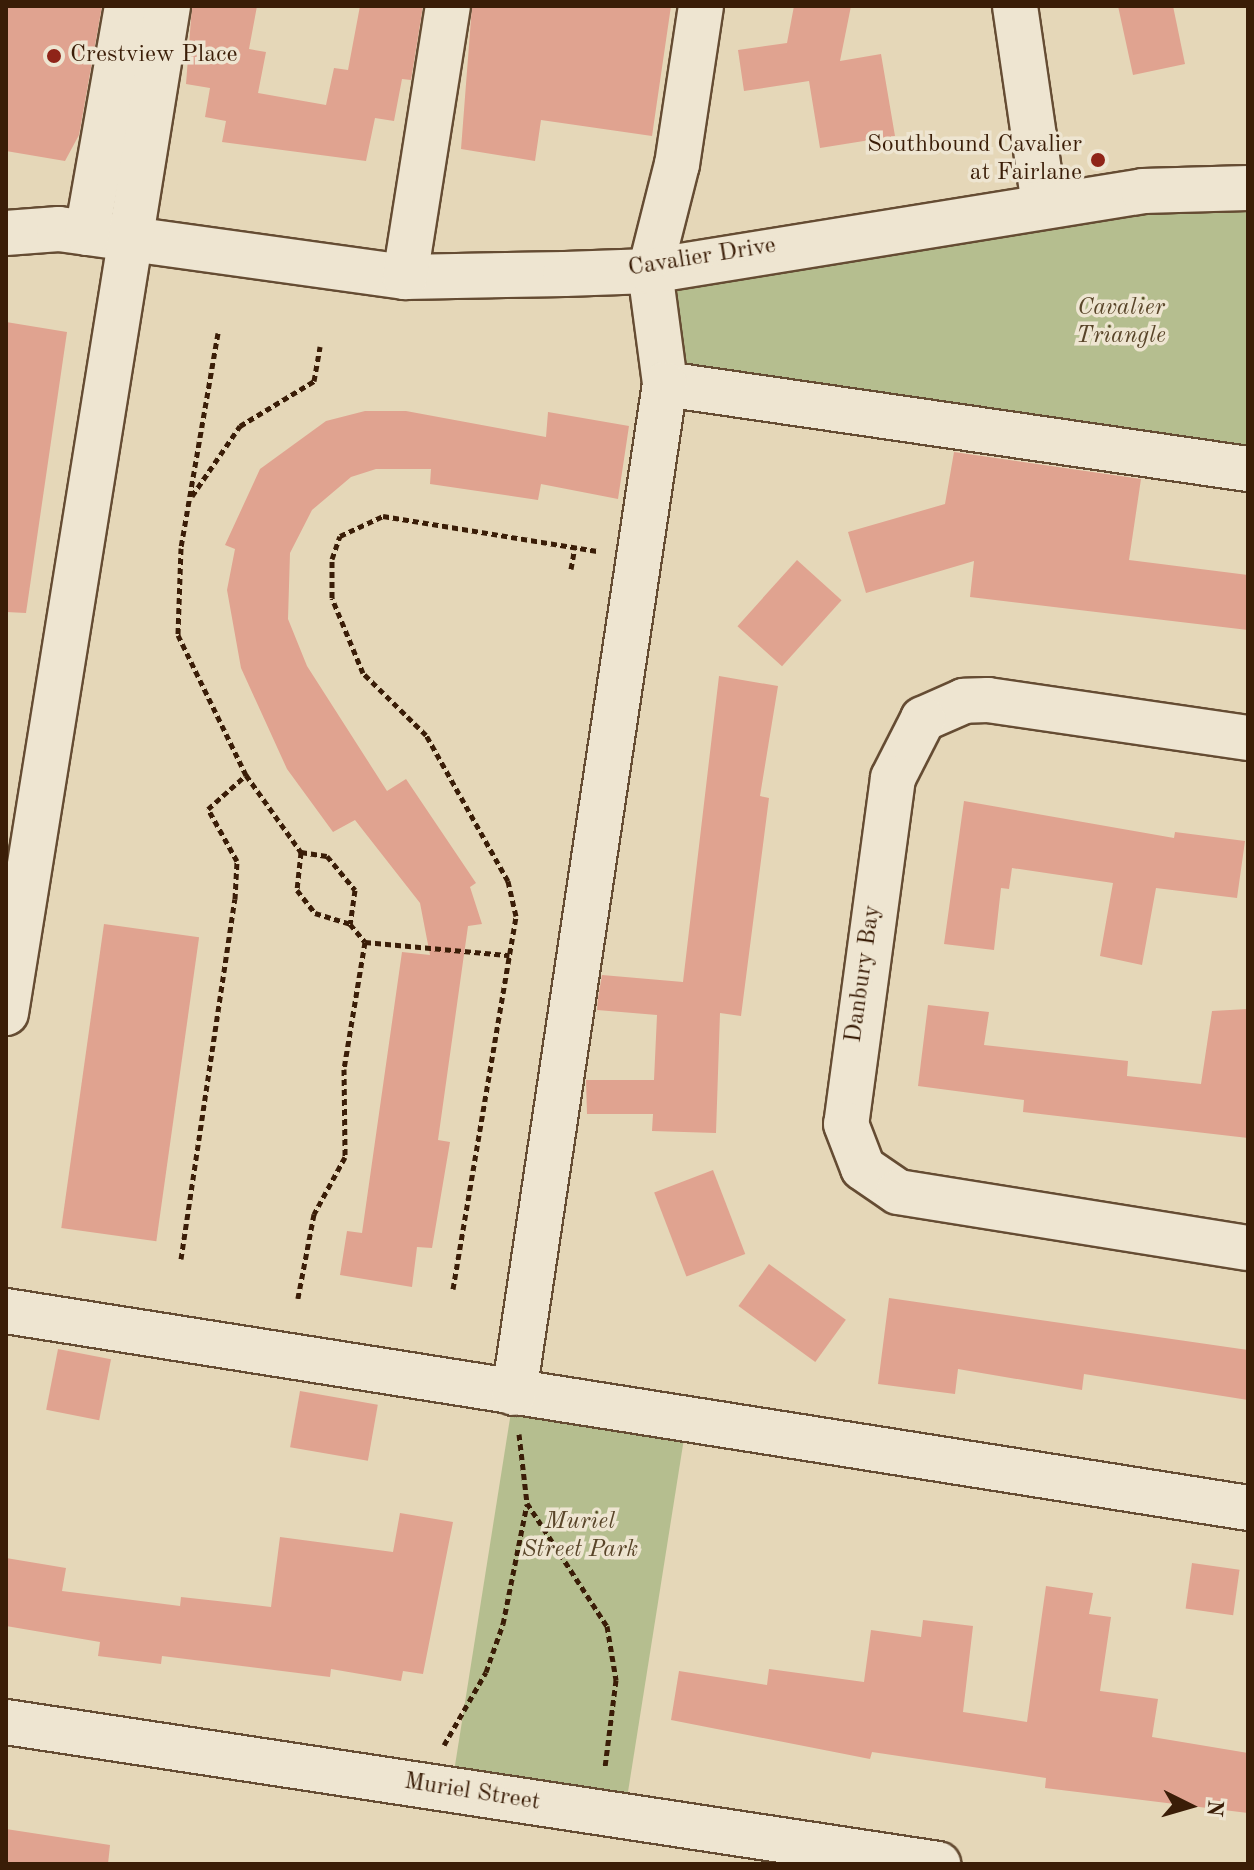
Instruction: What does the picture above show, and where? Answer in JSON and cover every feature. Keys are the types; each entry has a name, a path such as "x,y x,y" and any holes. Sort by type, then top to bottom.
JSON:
{"street":[{"path":"6,1013 92,234 127,6"},
{"path":"92,234 168,6"},
{"path":"405,277 448,6"},
{"path":"517,1394 665,384 650,271 677,164 701,6"},
{"path":"1015,6 1044,205"},
{"name":"Cavalier Drive","path":"6,233 92,234 405,277 650,271 1044,205 1248,188"},
{"name":"Cavalier Drive","path":"6,203 92,234"},
{"path":"665,384 1248,469"},
{"name":"Danbury Bay","path":"1248,738 988,700 964,701 923,719 893,778 846,1124 863,1168 898,1192 1248,1248"},
{"path":"6,1311 1248,1508"},
{"name":"Muriel Street","path":"6,1722 938,1864"}],"path":[{"path":"218,333 189,501 178,635 246,775 301,852 297,890 325,920 350,924 365,942 509,955"},
{"path":"189,501 240,426 314,381 320,347"},
{"path":"453,1289 516,916 508,881 426,735 363,673 332,598 332,559 340,536 383,516 639,558"},
{"path":"571,569 575,547"},
{"path":"181,1259 236,886 237,861 208,809 246,775"},
{"path":"301,852 327,856 355,890 350,924"},
{"path":"298,1298 314,1214 345,1157 344,1069 365,942"},
{"path":"444,1745 495,1648 527,1503 516,1413 517,1394"},
{"path":"527,1503 607,1626 616,1680 605,1767"}],"green space":[{"name":"Cavalier Triangle","path":"1248,188 1248,469 665,384 650,271"},
{"name":"Muriel Street Park","path":"514,1393 687,1420 624,1817 451,1790"}],"building":[{"name":"Crestview Place","path":"6,6 102,6 79,135 65,161 6,151"},
{"path":"192,6 257,6 249,49 266,52 258,93 326,105 334,68 348,70 360,6 423,6 411,80 402,79 394,121 375,118 366,161 222,142 226,121 205,117 210,88 186,84"},
{"path":"472,6 671,6 652,136 541,120 535,161 461,149"},
{"path":"794,6 851,6 840,61 881,54 895,136 820,148 809,81 744,91 738,50 787,43"},
{"path":"1118,6 1173,6 1185,64 1133,75"},
{"path":"6,322 67,332 26,613 6,612"},
{"path":"365,411 406,411 546,437 548,412 629,426 618,499 541,484 538,500 430,484 431,469 376,469 351,477 312,510 290,553 288,619 307,666 387,791 406,779 476,883 470,887 482,924 468,926 438,1140 450,1142 432,1248 417,1247 412,1287 340,1275 347,1231 362,1233 402,952 430,955 420,903 355,820 333,832 287,769 241,668 227,590 235,549 225,545 260,469 326,421"},
{"path":"954,452 1141,479 1129,560 1248,575 1248,630 970,597 974,561 866,593 848,532 945,504"},
{"path":"797,560 842,600 782,666 737,626"},
{"path":"719,676 778,686 760,796 769,798 741,1016 720,1013 716,1133 652,1131 653,1114 587,1114 586,1080 654,1080 657,1015 597,1010 598,998 602,975 683,982"},
{"path":"964,801 1174,838 1175,832 1245,841 1237,898 1156,888 1142,965 1100,956 1113,883 1012,868 1009,889 1001,888 994,950 944,944"},
{"path":"104,924 199,937 156,1241 61,1228"},
{"path":"928,1005 989,1012 984,1045 1128,1061 1127,1076 1201,1084 1212,1011 1248,1009 1248,1138 1023,1112 1024,1100 918,1086"},
{"path":"713,1170 745,1254 686,1277 654,1193"},
{"path":"769,1264 846,1320 815,1362 738,1306"},
{"path":"889,1298 1248,1350 1248,1400 1084,1374 1082,1390 958,1369 955,1394 878,1384"},
{"path":"58,1349 111,1359 99,1420 46,1410"},
{"path":"300,1391 378,1405 368,1461 290,1447"},
{"path":"400,1513 453,1522 423,1674 403,1671 401,1681 331,1669 330,1677 162,1656 161,1664 98,1656 100,1642 6,1626 6,1558 66,1568 62,1591 180,1606 181,1597 271,1607 280,1537 393,1552"},
{"path":"1192,1563 1240,1570 1233,1615 1186,1609"},
{"path":"1046,1586 1093,1593 1089,1614 1111,1617 1100,1691 1158,1699 1152,1737 1248,1753 1248,1813 1045,1788 1046,1778 872,1752 870,1759 671,1720 679,1671 767,1685 769,1669 864,1682 871,1630 921,1637 923,1620 973,1626 963,1712 1027,1722"},
{"path":"6,1829 110,1845 108,1864 6,1864"}],"place":[{"name":"Crestview Place","path":"54,56"},
{"name":"Southbound Cavalier at Fairlane","path":"1098,160"}]}
